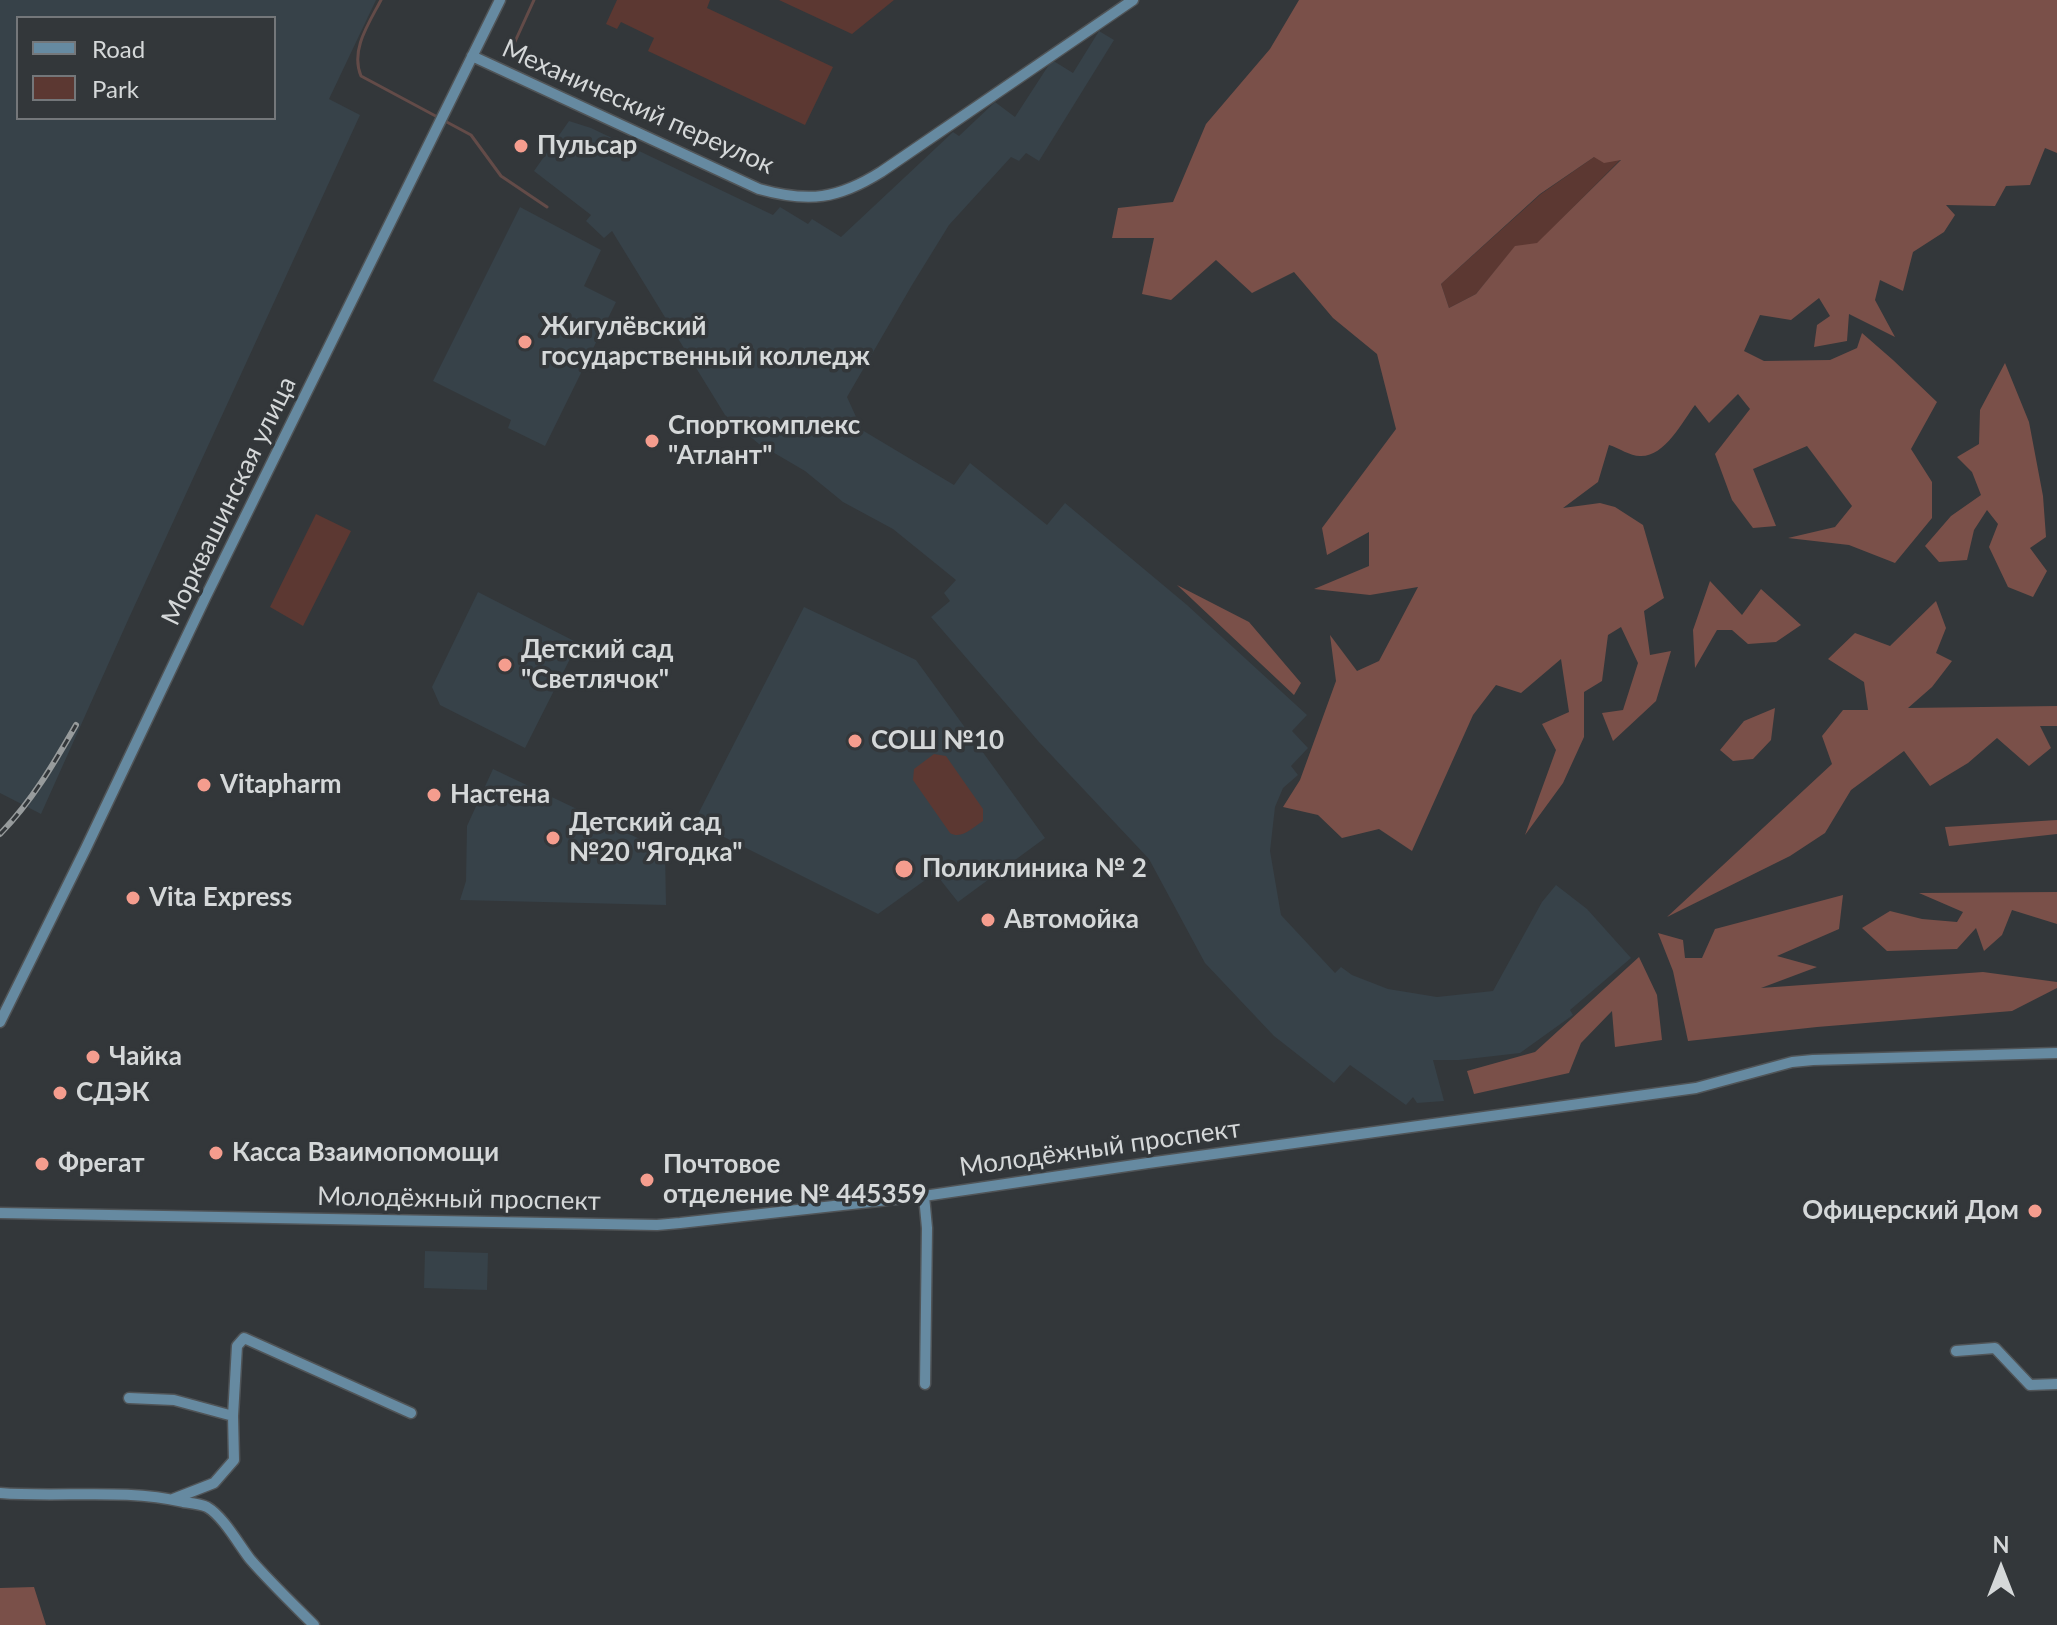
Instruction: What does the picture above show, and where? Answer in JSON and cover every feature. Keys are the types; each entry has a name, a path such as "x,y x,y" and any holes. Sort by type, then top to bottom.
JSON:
{"street":[{"name":"Морквашинская улица","path":"0,1022 500,0"},
{"name":"Механический переулок","path":"472,56 759,189 782,195 822,197 858,187 1133,0"},
{"name":"Молодёжный проспект","path":"0,1213 657,1225 924,1196 1682,1090 1802,1061 2057,1053"},
{"path":"924,1196 927,1228 925,1384"},
{"path":"173,1499 214,1483 234,1460 237,1346 244,1338 411,1413"},
{"path":"1956,1351 1995,1348 2030,1385 2057,1384"},
{"path":"129,1398 174,1400 233,1416"},
{"path":"0,1493 44,1496 117,1494 173,1499 207,1507 276,1588 314,1625"}],"shaded area":[{"path":"0,0 376,0 329,99 360,115 41,814 0,793"},
{"path":"1299,0 2057,0 2057,153 2045,148 2030,185 2006,186 1995,206 1946,205 1955,215 1944,232 1913,252 1903,291 1880,280 1875,300 1895,337 1849,314 1847,341 1814,347 1817,325 1830,316 1819,298 1791,320 1760,315 1744,351 1764,361 1830,360 1857,348 1862,333 1893,360 1937,402 1911,449 1932,482 1932,518 1895,563 1849,545 1788,538 1835,527 1852,506 1807,446 1753,469 1776,526 1753,528 1732,500 1715,454 1750,409 1738,394 1709,423 1695,405 1665,445 1649,455 1636,456 1609,445 1598,482 1563,508 1600,503 1615,507 1643,525 1664,598 1644,611 1650,655 1671,651 1656,701 1613,741 1602,713 1623,710 1638,663 1621,627 1608,635 1602,681 1584,692 1584,737 1563,783 1525,835 1556,750 1542,724 1569,712 1561,659 1521,693 1496,685 1473,715 1412,851 1379,829 1342,838 1318,815 1283,807 1300,780 1336,681 1330,635 1357,671 1379,661 1418,587 1370,595 1314,589 1369,566 1369,532 1327,555 1322,528 1396,429 1377,354 1333,318 1294,272 1252,293 1216,260 1171,300 1142,294 1154,238 1112,238 1118,208 1173,202 1206,124 1270,49","holes":["1594,157 1604,163 1621,160 1537,243 1515,246 1476,294 1449,308 1441,284 1540,194"]},
{"path":"1099,31 1114,40 1039,161 1026,153 1019,161 1011,157 949,225 847,397 862,430 954,485 970,463 1047,525 1065,503 1187,605 1307,715 1292,731 1308,748 1291,766 1298,775 1283,788 1275,807 1270,851 1281,915 1335,973 1341,967 1352,975 1388,989 1437,997 1493,991 1542,902 1556,885 1587,909 1631,958 1570,1010 1573,1015 1520,1053 1433,1060 1444,1101 1417,1103 1413,1097 1406,1105 1350,1065 1334,1083 1274,1036 1205,963 1149,859 1039,742 931,617 950,601 944,593 956,580 893,529 843,502 805,471 759,444 725,415 612,231 604,238 586,221 591,215 534,171 569,121 591,128 773,215 780,207 808,224 812,219 841,237 953,132 959,136 995,102 1015,117 1052,60 1073,73"},
{"name":"Жигулёвский государственный колледж","path":"520,207 601,250 584,286 616,302 545,446 508,428 511,420 433,381"},
{"path":"2005,363 2029,422 2043,496 2046,537 2030,548 2047,571 2033,597 2008,587 1989,547 1998,524 1987,510 1974,530 1967,560 1939,562 1925,546 1951,516 1981,495 1972,472 1957,457 1979,444 1980,410"},
{"path":"1710,581 1742,615 1761,589 1801,625 1776,642 1748,644 1732,630 1717,630 1695,668 1693,630"},
{"path":"1177,585 1249,622 1301,683 1294,695"},
{"name":"Детский сад \"Светлячок\"","path":"478,592 578,643 525,748 440,705 432,687"},
{"path":"1936,601 1946,628 1936,653 1952,661 1932,687 1908,708 2057,706 2057,726 2040,726 2051,748 2029,766 1997,738 1968,763 1930,786 1904,751 1851,790 1825,833 1790,856 1667,917 1832,764 1822,736 1843,710 1868,710 1864,682 1828,659 1855,633 1890,646"},
{"name":"СОШ №10","path":"804,607 916,660 1045,838 958,902 935,873 878,914 694,822"},
{"path":"1775,708 1771,740 1753,759 1733,761 1720,750 1744,721"},
{"name":"Детский сад №20 \"Ягодка\"","path":"493,769 665,851 666,905 460,900 466,881 467,826"},
{"path":"2057,820 2057,834 1949,846 1945,827"},
{"path":"2057,892 2057,924 2012,910 2002,935 1984,951 1976,928 1957,949 1887,951 1862,928 1890,911 1922,919 1957,922 1963,912 1919,893"},
{"path":"1843,895 1839,929 1777,956 1817,967 1761,988 1983,972 2057,982 2057,988 2012,1011 1688,1041 1673,971 1658,933 1683,940 1685,958 1702,958 1715,929"},
{"path":"1639,957 1657,995 1662,1040 1615,1047 1612,1011 1581,1043 1569,1073 1474,1094 1467,1071 1535,1052"},
{"path":"425,1251 488,1253 487,1290 424,1288"},
{"path":"34,1587 46,1625 0,1625 0,1588"}],"green space":[{"path":"617,0 710,0 707,8 833,67 805,125 648,51 654,38 621,22 617,29 606,24"},
{"path":"779,0 894,0 852,34"},
{"path":"1594,157 1622,158 1537,244 1515,247 1476,294 1449,308 1441,284 1541,194"},
{"path":"316,514 351,531 303,626 270,607"},
{"path":"934,754 946,756 983,809 983,821 963,834 950,833 913,780 914,769"}],"waterway":[{"path":"381,0 359,47 361,76 471,135 501,176 547,207"},
{"path":"513,46 534,0"}],"railway":[{"path":"0,834 32,796 76,725"}],"place":[{"name":"Пульсар","path":"521,146"},
{"name":"Жигулёвский государственный колледж","path":"525,342"},
{"name":"Спорткомплекс \"Атлант\"","path":"652,441"},
{"name":"Детский сад \"Светлячок\"","path":"505,665"},
{"name":"СОШ №10","path":"855,741"},
{"name":"Vitapharm","path":"204,785"},
{"name":"Настена","path":"434,795"},
{"name":"Детский сад №20 \"Ягодка\"","path":"553,838"},
{"name":"Поликлиника № 2","path":"904,869"},
{"name":"Vita Express","path":"133,898"},
{"name":"Автомойка","path":"988,920"},
{"name":"Чайка","path":"93,1057"},
{"name":"СДЭК","path":"60,1093"},
{"name":"Касса Взаимопомощи","path":"216,1153"},
{"name":"Фрегат","path":"42,1164"},
{"name":"Почтовое отделение № 445359","path":"647,1180"},
{"name":"Офицерский Дом","path":"2035,1211"}]}
